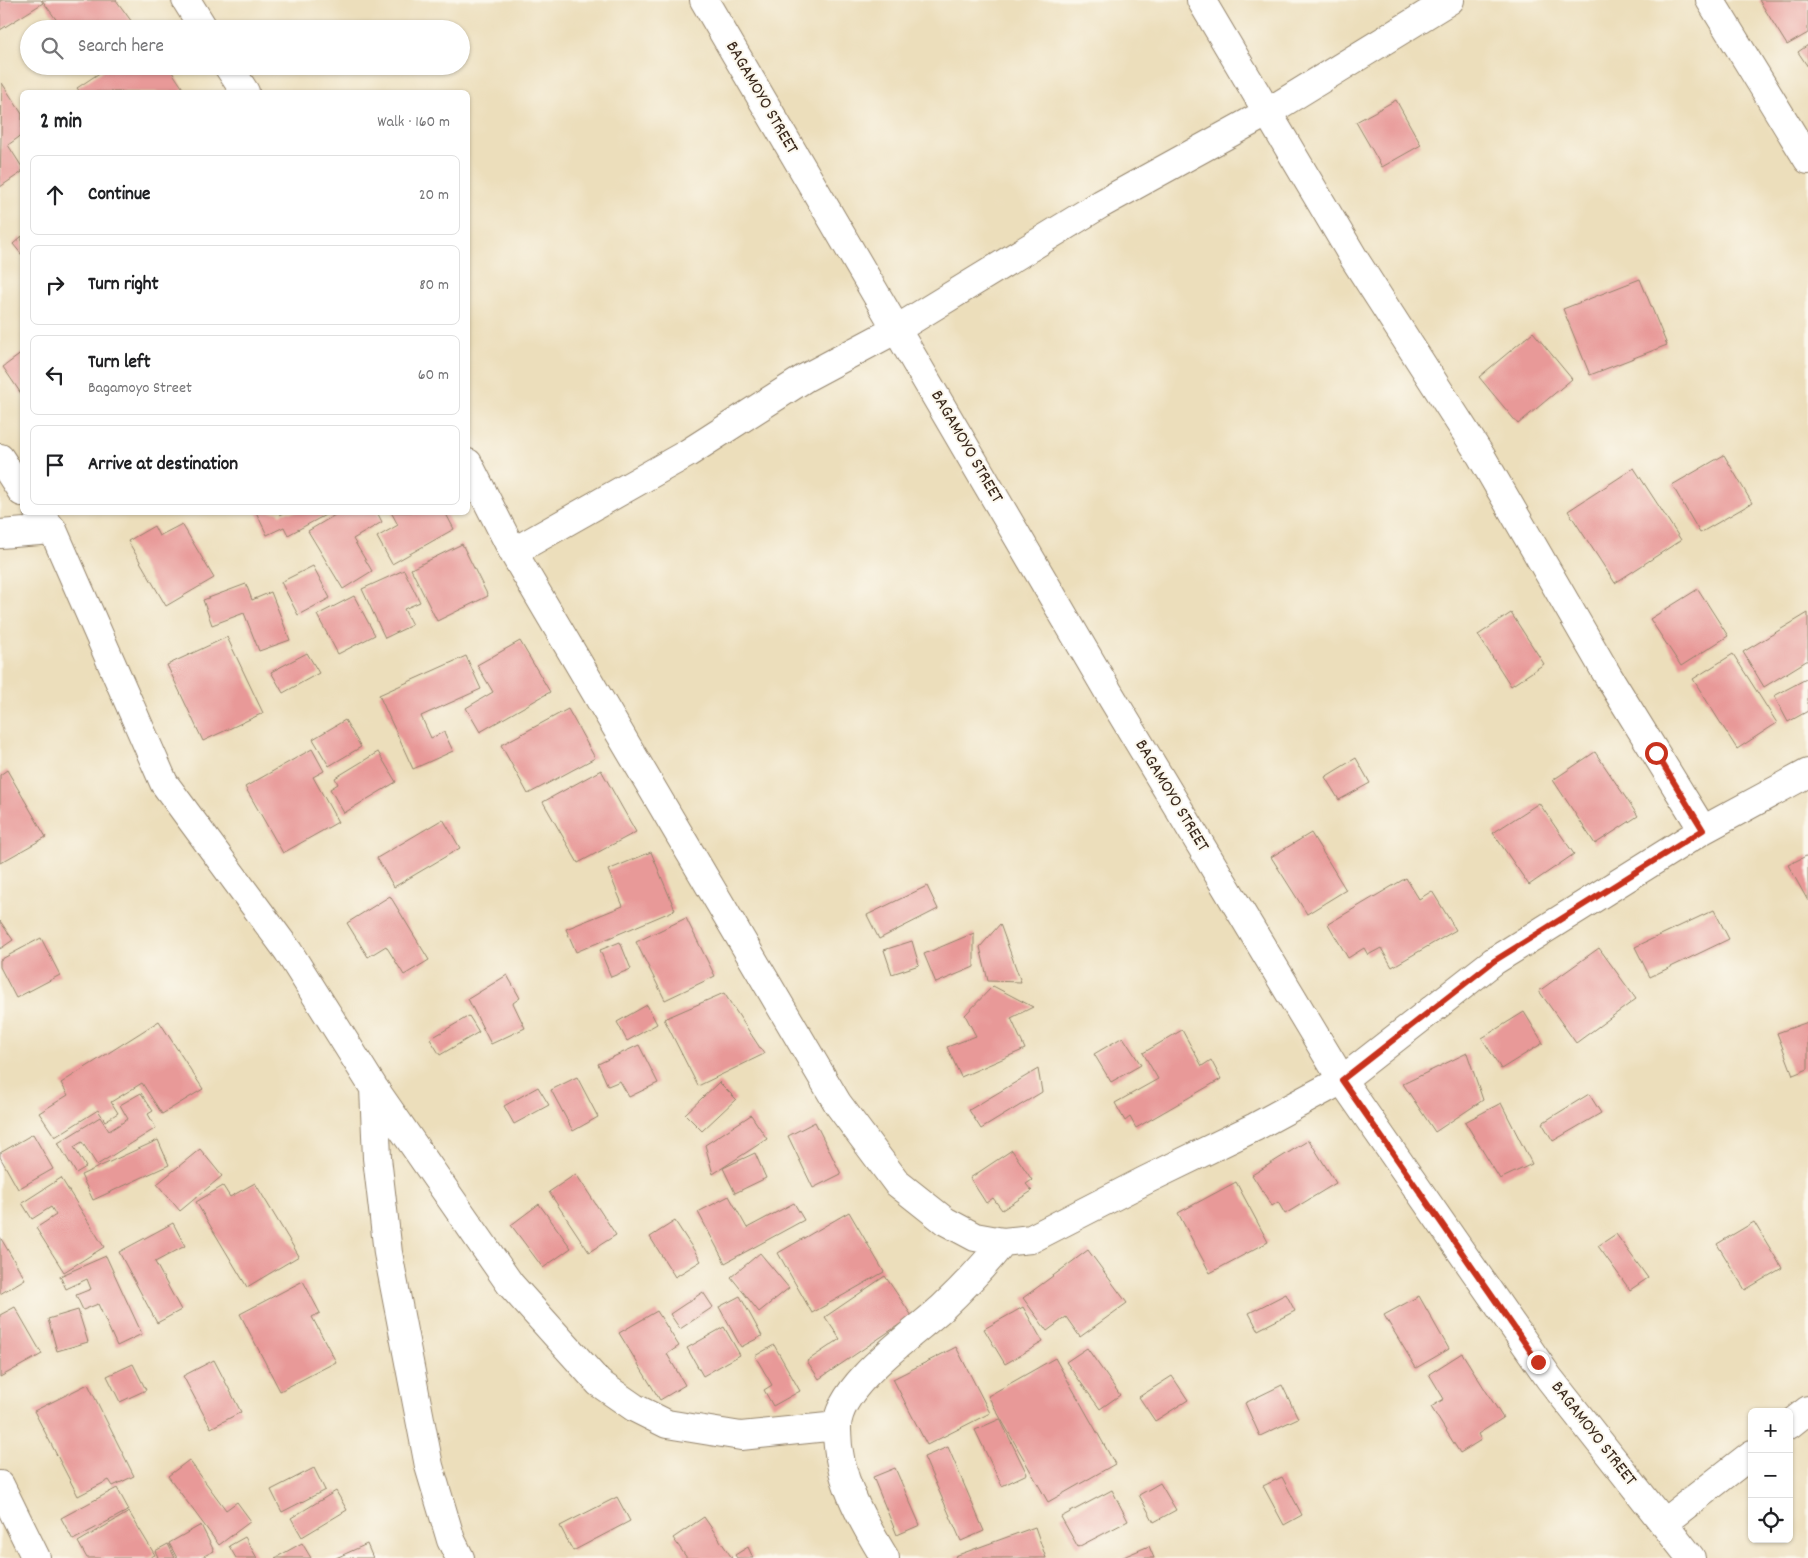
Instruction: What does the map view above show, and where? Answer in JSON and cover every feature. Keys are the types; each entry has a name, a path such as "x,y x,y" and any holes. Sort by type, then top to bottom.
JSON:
{"street":[{"path":"186,0 198,20"},
{"name":"BAGAMOYO STREET","path":"704,0 1109,693 1342,1080 1549,1378 1691,1558"},
{"path":"1201,0 1355,260 1481,456 1608,676 1703,830"},
{"path":"513,552 688,453 805,378 897,329 1101,204 1268,112 1450,0"},
{"path":"1710,0 1808,160"},
{"path":"234,75 243,90"},
{"path":"0,458 20,489"},
{"path":"470,467 513,552 838,1104 897,1183 945,1221 975,1237 1003,1242 1031,1239 1255,1127 1342,1080 1494,961 1703,830 1808,773"},
{"path":"0,534 46,521 164,783 288,951 374,1088 510,1284 599,1383 636,1408 667,1424 740,1436 837,1426"},
{"path":"374,1088 378,1158 390,1262 429,1466 451,1540 460,1558"},
{"path":"885,1558 861,1519 844,1476 837,1426 844,1404 872,1368 969,1282 1003,1242"},
{"path":"1793,1421 1808,1410"},
{"path":"1663,1523 1748,1457"},
{"path":"0,1485 36,1558"}],"building":[{"path":"0,0 41,0 43,3 0,30"},
{"path":"42,0 116,0 130,20 56,20"},
{"path":"1759,0 1808,0 1808,33 1787,45"},
{"path":"1808,45 1808,67 1798,52"},
{"path":"96,75 174,75 184,90 78,90 77,88"},
{"path":"2,83 20,111 20,136 8,145 20,164 20,173 0,187"},
{"path":"1396,100 1421,145 1382,167 1356,122"},
{"path":"20,238 20,253 13,244"},
{"path":"1640,279 1667,345 1590,375 1563,309"},
{"path":"1533,332 1572,379 1518,424 1479,377"},
{"path":"20,354 20,392 3,367"},
{"path":"1724,455 1752,503 1700,533 1672,485"},
{"path":"1634,468 1681,540 1615,583 1568,511"},
{"path":"257,515 325,515 288,535 284,527 267,535"},
{"path":"335,515 378,515 382,522 353,539 372,571 343,589 308,531"},
{"path":"393,515 447,515 454,529 392,564 377,537 398,525"},
{"path":"182,524 214,578 166,606 128,541 154,526 159,536"},
{"path":"462,544 488,596 437,621 411,569"},
{"path":"313,566 330,598 298,615 281,582"},
{"path":"404,570 420,602 404,609 412,625 385,638 362,589"},
{"path":"246,584 252,600 271,592 290,640 259,651 244,613 212,625 203,600"},
{"path":"1698,589 1728,636 1681,666 1650,619"},
{"path":"354,596 375,635 338,654 317,615"},
{"path":"1511,613 1544,664 1511,686 1478,635"},
{"path":"1808,613 1808,660 1764,687 1743,652"},
{"path":"227,637 263,713 203,741 167,665"},
{"path":"520,641 550,692 480,732 466,708 493,692 477,665"},
{"path":"307,653 319,673 283,693 271,672"},
{"path":"1733,654 1777,723 1737,749 1693,679"},
{"path":"466,656 481,689 421,716 431,738 444,732 453,751 413,769 379,695"},
{"path":"1808,678 1808,711 1788,722 1774,696"},
{"path":"568,709 595,758 528,794 501,745"},
{"path":"345,720 361,747 329,766 313,739"},
{"path":"312,749 324,771 313,777 338,822 283,853 245,787"},
{"path":"378,752 396,782 344,813 330,789 338,784 335,778"},
{"path":"1595,752 1638,816 1595,844 1553,780"},
{"path":"1356,758 1370,783 1339,800 1325,777"},
{"path":"7,770 46,837 0,863 0,775"},
{"path":"601,770 636,832 578,863 543,802"},
{"path":"1539,803 1574,854 1529,885 1493,833"},
{"path":"443,819 460,848 394,887 377,858"},
{"path":"1311,833 1346,890 1307,914 1271,857"},
{"path":"651,852 675,910 576,952 566,929 623,906 608,870"},
{"path":"1808,855 1808,901 1788,865"},
{"path":"1406,878 1419,899 1432,891 1456,930 1392,967 1381,948 1368,955 1364,948 1348,958 1328,924"},
{"path":"927,886 938,909 879,939 867,915"},
{"path":"390,896 429,960 404,975 386,946 368,957 347,923"},
{"path":"1714,910 1729,939 1650,977 1635,947"},
{"path":"686,918 715,976 665,1000 636,942"},
{"path":"0,921 13,940 0,949"},
{"path":"1000,924 1021,982 988,981 980,947"},
{"path":"974,933 974,967 936,983 924,954"},
{"path":"41,938 60,975 16,998 0,967 0,960"},
{"path":"912,941 919,965 892,974 884,950"},
{"path":"620,942 631,969 611,977 600,950"},
{"path":"1599,948 1636,999 1576,1043 1539,991"},
{"path":"507,975 520,998 513,1003 525,1028 491,1044 468,999"},
{"path":"993,986 1033,1007 1011,1018 1025,1049 961,1077 947,1047 976,1036 965,1015"},
{"path":"724,993 764,1054 698,1086 664,1019"},
{"path":"647,1005 657,1024 627,1041 617,1022"},
{"path":"1524,1012 1543,1043 1501,1069 1482,1038"},
{"path":"469,1016 479,1032 440,1055 430,1039"},
{"path":"159,1021 203,1089 162,1114 142,1083 111,1102 118,1113 105,1121 98,1110 55,1137 39,1113 68,1095 61,1083"},
{"path":"1808,1022 1808,1069 1793,1075 1777,1033"},
{"path":"1182,1030 1202,1066 1211,1060 1221,1079 1136,1128 1130,1117 1125,1121 1115,1103 1158,1079 1143,1053"},
{"path":"1123,1037 1141,1065 1111,1082 1094,1054"},
{"path":"639,1045 658,1083 629,1097 620,1081 608,1086 598,1064"},
{"path":"1467,1053 1483,1100 1435,1132 1403,1084"},
{"path":"1038,1069 1042,1092 981,1129 969,1110"},
{"path":"577,1077 598,1117 573,1131 551,1090"},
{"path":"719,1082 736,1099 702,1131 685,1114"},
{"path":"538,1087 549,1105 514,1124 504,1106"},
{"path":"141,1093 153,1111 148,1114 156,1128 97,1165 82,1142 74,1147 86,1167 76,1173 58,1143 100,1117 109,1131 128,1119 120,1105"},
{"path":"1589,1094 1601,1113 1553,1141 1542,1123"},
{"path":"1501,1103 1532,1164 1500,1179 1465,1122"},
{"path":"751,1115 767,1139 713,1174 705,1145"},
{"path":"815,1122 841,1174 813,1188 788,1136"},
{"path":"33,1134 53,1169 18,1189 0,1157 0,1153"},
{"path":"158,1140 169,1165 93,1200 81,1175"},
{"path":"1309,1140 1336,1183 1285,1214 1278,1202 1272,1206 1252,1175"},
{"path":"200,1149 222,1176 180,1211 157,1184"},
{"path":"1012,1150 1032,1180 1026,1184 1032,1191 1002,1210 993,1198 986,1203 970,1178"},
{"path":"755,1153 766,1178 735,1193 723,1168"},
{"path":"576,1174 616,1235 589,1252 549,1192"},
{"path":"61,1178 104,1247 64,1272 36,1228 56,1215 51,1207 32,1219 22,1203"},
{"path":"1236,1182 1268,1242 1210,1273 1178,1213"},
{"path":"255,1183 299,1256 247,1287 196,1202 223,1186 230,1197"},
{"path":"729,1196 747,1228 794,1203 804,1220 725,1263 698,1212"},
{"path":"539,1204 571,1248 543,1268 511,1225"},
{"path":"849,1212 884,1272 812,1313 778,1253"},
{"path":"675,1221 701,1261 675,1277 650,1237"},
{"path":"1754,1222 1782,1268 1745,1290 1717,1244"},
{"path":"173,1223 185,1246 155,1262 181,1310 157,1323 119,1252"},
{"path":"1616,1234 1648,1278 1630,1290 1598,1246"},
{"path":"0,1237 25,1279 0,1294"},
{"path":"1088,1250 1127,1303 1080,1337 1066,1317 1047,1331 1023,1298"},
{"path":"760,1253 789,1288 759,1312 731,1277"},
{"path":"106,1256 142,1334 117,1346 98,1304 83,1310 76,1295 91,1289 87,1279 66,1289 60,1276"},
{"path":"885,1276 912,1316 819,1379 807,1361 840,1339 825,1317"},
{"path":"303,1281 320,1313 312,1317 336,1362 280,1391 240,1314"},
{"path":"703,1292 713,1307 680,1329 670,1314"},
{"path":"1286,1294 1295,1311 1258,1330 1249,1313"},
{"path":"740,1296 762,1336 741,1347 719,1307"},
{"path":"1419,1296 1449,1349 1416,1368 1384,1315"},
{"path":"15,1307 42,1354 0,1377 0,1315"},
{"path":"1023,1307 1043,1342 1005,1364 984,1329"},
{"path":"78,1310 88,1342 57,1351 48,1319"},
{"path":"657,1311 679,1346 667,1354 685,1385 660,1400 619,1333"},
{"path":"724,1327 740,1355 703,1376 687,1348"},
{"path":"774,1345 800,1391 773,1406 764,1390 772,1385 755,1356"},
{"path":"956,1347 990,1413 927,1445 893,1379"},
{"path":"1087,1348 1120,1395 1100,1409 1066,1362"},
{"path":"1462,1353 1503,1418 1478,1434 1481,1440 1460,1453 1431,1407 1444,1399 1429,1374"},
{"path":"1055,1358 1115,1464 1048,1502 988,1396"},
{"path":"214,1360 241,1412 211,1428 183,1376"},
{"path":"133,1364 146,1390 120,1402 107,1376"},
{"path":"1172,1376 1188,1400 1155,1421 1139,1397"},
{"path":"88,1384 134,1476 113,1486 109,1480 78,1496 34,1411"},
{"path":"1282,1385 1298,1418 1260,1436 1245,1403"},
{"path":"1000,1419 1027,1474 1002,1486 975,1430"},
{"path":"948,1447 984,1531 961,1541 924,1457"},
{"path":"189,1460 226,1510 237,1502 251,1521 219,1545 168,1476"},
{"path":"314,1468 325,1490 282,1512 271,1490"},
{"path":"895,1468 920,1525 897,1535 873,1477"},
{"path":"1282,1477 1302,1515 1284,1525 1263,1486"},
{"path":"1160,1483 1176,1510 1154,1522 1139,1495"},
{"path":"117,1488 129,1510 73,1540 61,1518"},
{"path":"1112,1490 1128,1521 1078,1547 1061,1517"},
{"path":"336,1491 347,1510 302,1537 291,1518"},
{"path":"617,1497 630,1521 573,1551 560,1526"},
{"path":"129,1512 155,1555 149,1558 87,1558 78,1542"},
{"path":"704,1517 732,1558 687,1558 673,1538"},
{"path":"201,1525 214,1551 200,1558 177,1558 169,1543"},
{"path":"1035,1527 1046,1558 956,1558 955,1556"},
{"path":"245,1537 257,1558 236,1558 229,1546"},
{"path":"302,1543 311,1558 275,1558"},
{"path":"168,1544 175,1558 155,1558 158,1557 155,1551"},
{"path":"367,1544 373,1558 336,1558"},
{"path":"1149,1546 1154,1558 1121,1558"},
{"path":"748,1547 753,1558 737,1558 735,1555"}],"route":[{"path":"1538,1362 1342,1080 1494,961 1703,830 1656,753"}]}
